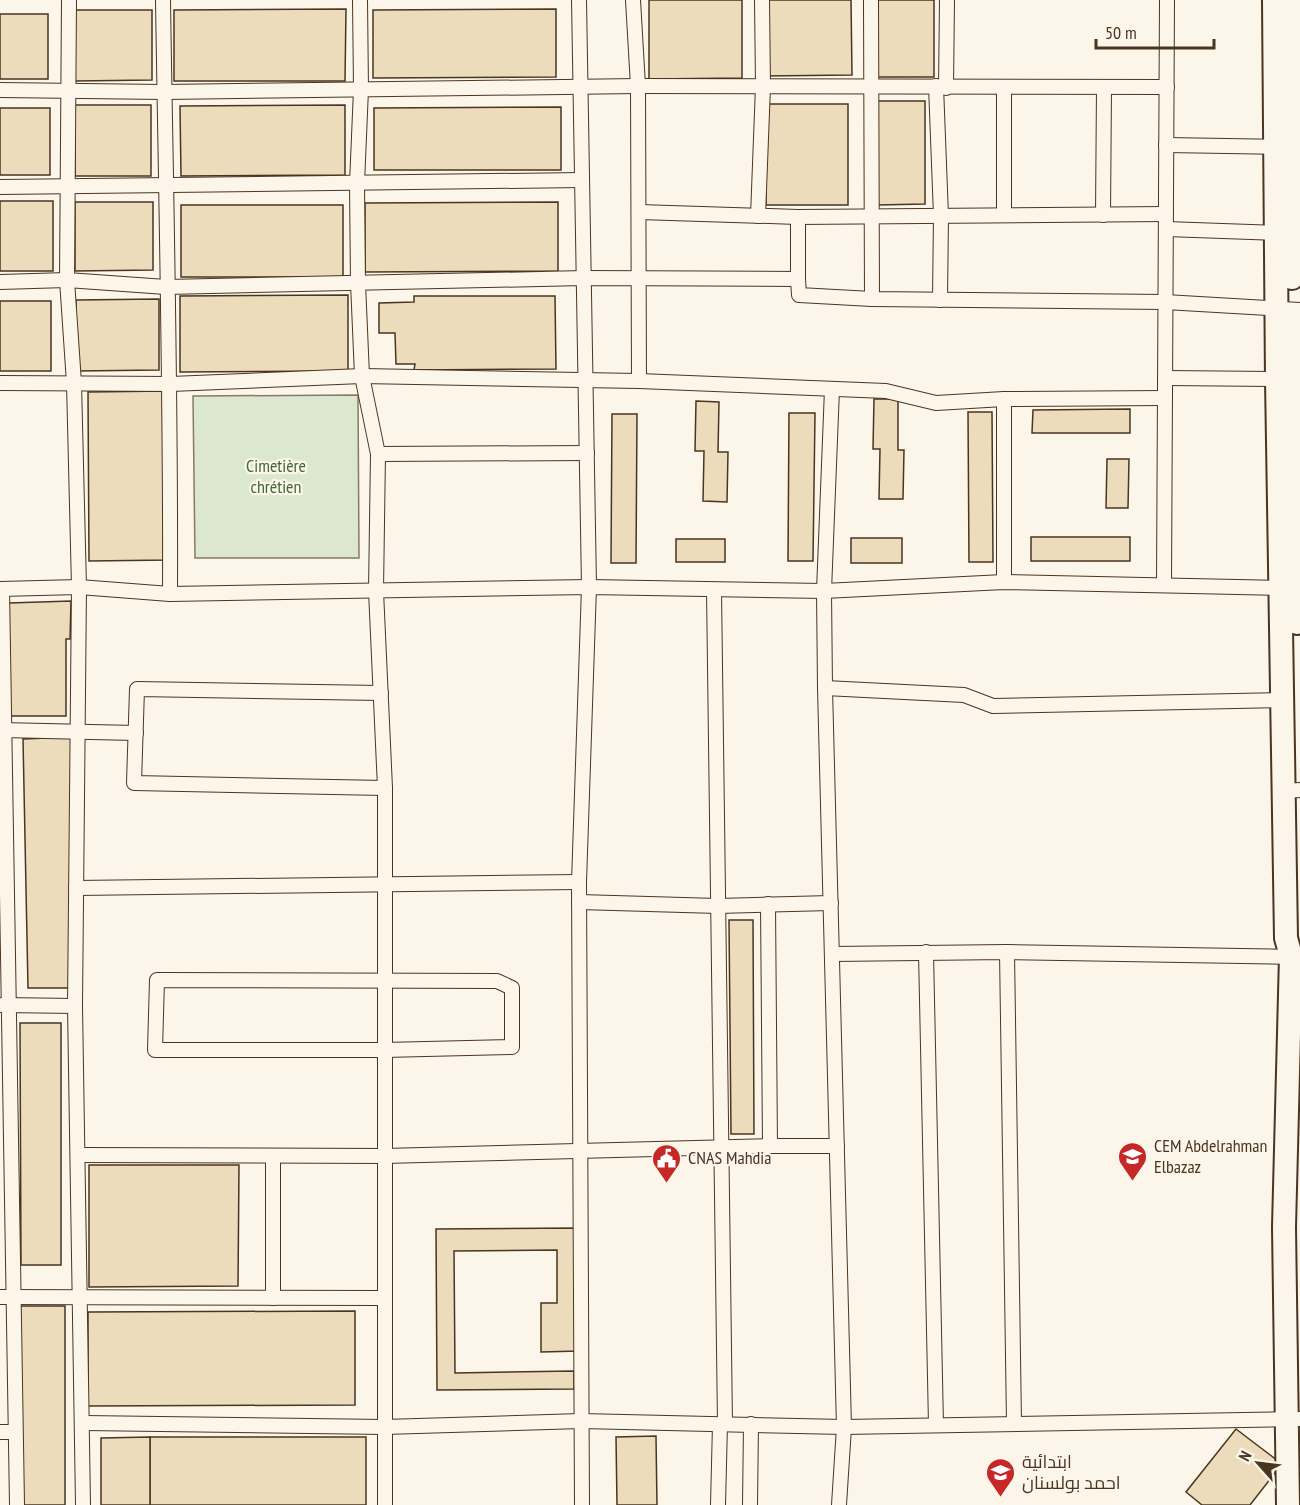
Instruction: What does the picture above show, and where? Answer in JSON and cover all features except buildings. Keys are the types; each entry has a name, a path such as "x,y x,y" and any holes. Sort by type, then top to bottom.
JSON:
{"main road":[{"path":"1274,0 1289,147 1276,233 1290,310"},
{"path":"1288,1505 1294,1420 1292,1297 1296,956 1286,938 1293,791 1293,588 1285,379 1290,310 1291,0"},
{"path":"1293,588 1283,700 1293,791"}],"street":[{"path":"69,0 68,280 74,383 79,587 75,1006 83,1423 82,1505"},
{"path":"163,0 166,287 171,384 170,594"},
{"path":"360,0 358,283 362,376 378,454 376,591 384,788 385,1505"},
{"path":"579,0 589,587 579,882 582,1505"},
{"path":"633,0 638,86 639,381"},
{"path":"758,216 763,86 762,0"},
{"path":"871,0 872,299"},
{"path":"940,300 941,87 947,0"},
{"path":"1164,585 1167,0"},
{"path":"0,90 70,89 164,92 638,86 1167,87"},
{"path":"1004,87 1004,215"},
{"path":"1103,215 1104,87"},
{"path":"1166,145 1289,147"},
{"path":"0,187 165,187 582,180"},
{"path":"639,212 798,217 1166,214"},
{"path":"798,217 799,295 872,299 1165,302 1290,310"},
{"path":"1166,229 1276,233"},
{"path":"0,282 68,280 166,287 584,278 798,279"},
{"path":"0,383 171,384 362,376 639,381 832,388 886,391 936,403 1004,399 1165,398"},
{"path":"1165,378 1285,379"},
{"path":"832,388 824,591 844,1427 838,1505"},
{"path":"1004,399 1004,582"},
{"path":"378,454 587,453"},
{"path":"17,1505 7,1296 1,589 79,587 170,594 589,587 824,591 1004,582 1293,588"},
{"path":"714,590 723,1147 722,1424 718,1505"},
{"path":"825,688 964,695 993,706 1283,700"},
{"path":"381,693 137,689 134,783 384,788"},
{"path":"2,730 136,733"},
{"path":"76,888 579,882"},
{"path":"579,902 718,906 831,903"},
{"path":"768,904 770,1146"},
{"path":"926,952 936,1425"},
{"path":"832,954 1006,952 1296,956"},
{"path":"1006,952 1014,1423"},
{"path":"157,980 384,980 497,981 512,987 512,1047 384,1050 155,1050 157,980"},
{"path":"4,1005 75,1006"},
{"path":"78,1155 384,1156 837,1146"},
{"path":"273,1156 273,1298"},
{"path":"7,1296 384,1298"},
{"path":"83,1423 384,1427 581,1421 844,1427 1294,1420"},
{"path":"750,1505 751,1424"},
{"path":"0,1431 15,1432"}],"green space":[{"name":"Cimetière chrétien","path":"358,395 359,558 195,558 193,396"}],"place":[{"name":"CEM Abdelrahman Elbazaz","path":"1133,1182"},
{"name":"CNAS Mahdia","path":"667,1184"},
{"name":"ابتدائية احمد بولسنان","path":"1001,1498"}]}
